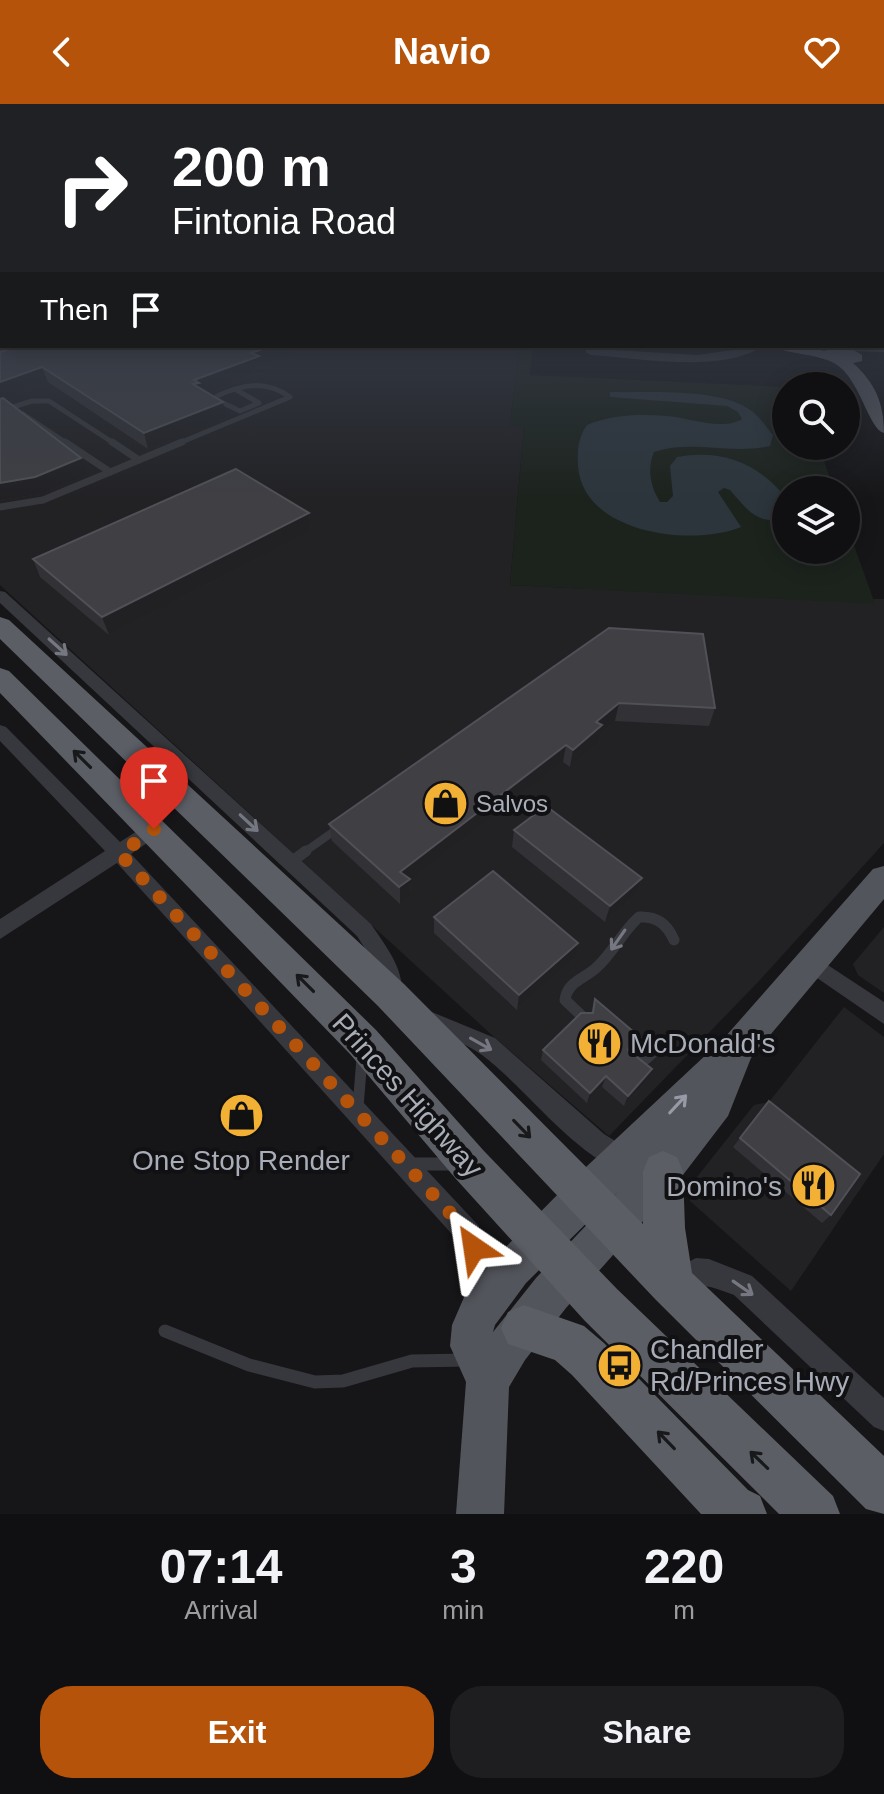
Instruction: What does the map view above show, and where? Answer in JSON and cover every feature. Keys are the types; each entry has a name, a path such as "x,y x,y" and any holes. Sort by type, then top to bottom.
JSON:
{"highway":[{"name":"Princes Highway","path":"0,625 400,1004 672,1284 884,1491"},
{"name":"Princes Highway","path":"0,677 363,1042 470,1165 555,1256 815,1514"},
{"path":"644,1166 664,1228 672,1284"},
{"path":"524,1328 568,1342 588,1359 730,1508 742,1514"}],"main road":[{"path":"852,367 863,381 882,420"},
{"path":"483,1370 524,1328 585,1195 644,1166 715,1103 737,1049 884,878"},
{"path":"480,1514 483,1370 471,1346 473,1325 480,1310 500,1282 615,1224 644,1166"}],"street":[{"path":"0,595 364,930 380,951 400,1004 487,1045 596,1142 644,1166"},
{"name":"Princes Highway","path":"0,731 120,854 358,1110 471,1238 480,1310"},
{"path":"0,930 154,829"},
{"path":"811,963 884,1014"},
{"path":"672,1284 696,1271 709,1272 743,1285 884,1417"}],"lane":[{"path":"0,507 43,500 290,397 263,383 235,389 216,398 236,411 243,411 259,402 235,389"},
{"path":"0,411 32,401 49,401 139,460"},
{"path":"12,407 110,472"},
{"path":"291,862 355,817"},
{"path":"584,1018 565,1000 565,992 570,984 601,963 630,924 639,917 659,919 666,924 674,940"},
{"path":"632,1058 646,1059 658,1048 660,1041"},
{"path":"358,1110 363,1042"},
{"path":"405,1164 470,1165"},
{"path":"165,1331 285,1375 333,1382 359,1378 390,1365 424,1357 483,1370"}],"shaded area":[{"path":"0,367 517,367 510,425 524,426 510,585 874,603 873,599 884,599 884,843 760,980 609,1136 494,1037 0,585"},
{"path":"517,367 531,367 530,375 772,386 772,460 824,460 829,476 772,476 772,564 860,562 875,604 510,585 524,427 510,425"},
{"path":"610,392 700,394 734,402 751,410 772,434 770,446 741,449 669,448 654,452 651,477 660,502 667,502 673,496 670,466 677,457 709,455 738,461 772,484 772,520 760,518 748,510 730,490 724,488 718,492 741,527 720,533 669,534 643,530 599,507 584,489 578,466 579,444 587,425 637,415 668,416 716,424 742,419 738,412 727,406 610,397"},
{"path":"884,927 884,993 858,975 853,964"},
{"path":"844,1007 884,1037 884,1154 791,1291 690,1201 689,1187 754,1105 769,1102"}],"building":[{"path":"0,367 230,367 194,380 199,383 193,384 223,402 144,433 42,367 0,382"},
{"path":"3,398 81,458 35,477 0,483 0,399"},
{"path":"236,469 309,513 102,617 33,559"},
{"name":"Salvos","path":"609,628 703,634 715,708 619,703 596,722 602,725 573,750 566,745 400,872 410,879 399,887 329,824"},
{"path":"546,806 642,878 610,906 514,830"},
{"path":"493,871 578,943 519,995 434,917"},
{"path":"595,999 642,1039 632,1040 628,1050 652,1069 628,1096 606,1076 590,1093 543,1050 581,1013 593,1013"},
{"path":"769,1101 860,1174 831,1215 740,1138"}],"place":[{"name":"Salvos","path":"445,804"},
{"name":"McDonald's","path":"599,1043"},
{"name":"One Stop Render","path":"241,1116"},
{"name":"Domino's","path":"813,1186"},
{"name":"Chandler Rd/Princes Hwy","path":"619,1365"}],"route":[{"path":"154,829 120,854 358,1110 469,1234 474,1248"}]}
